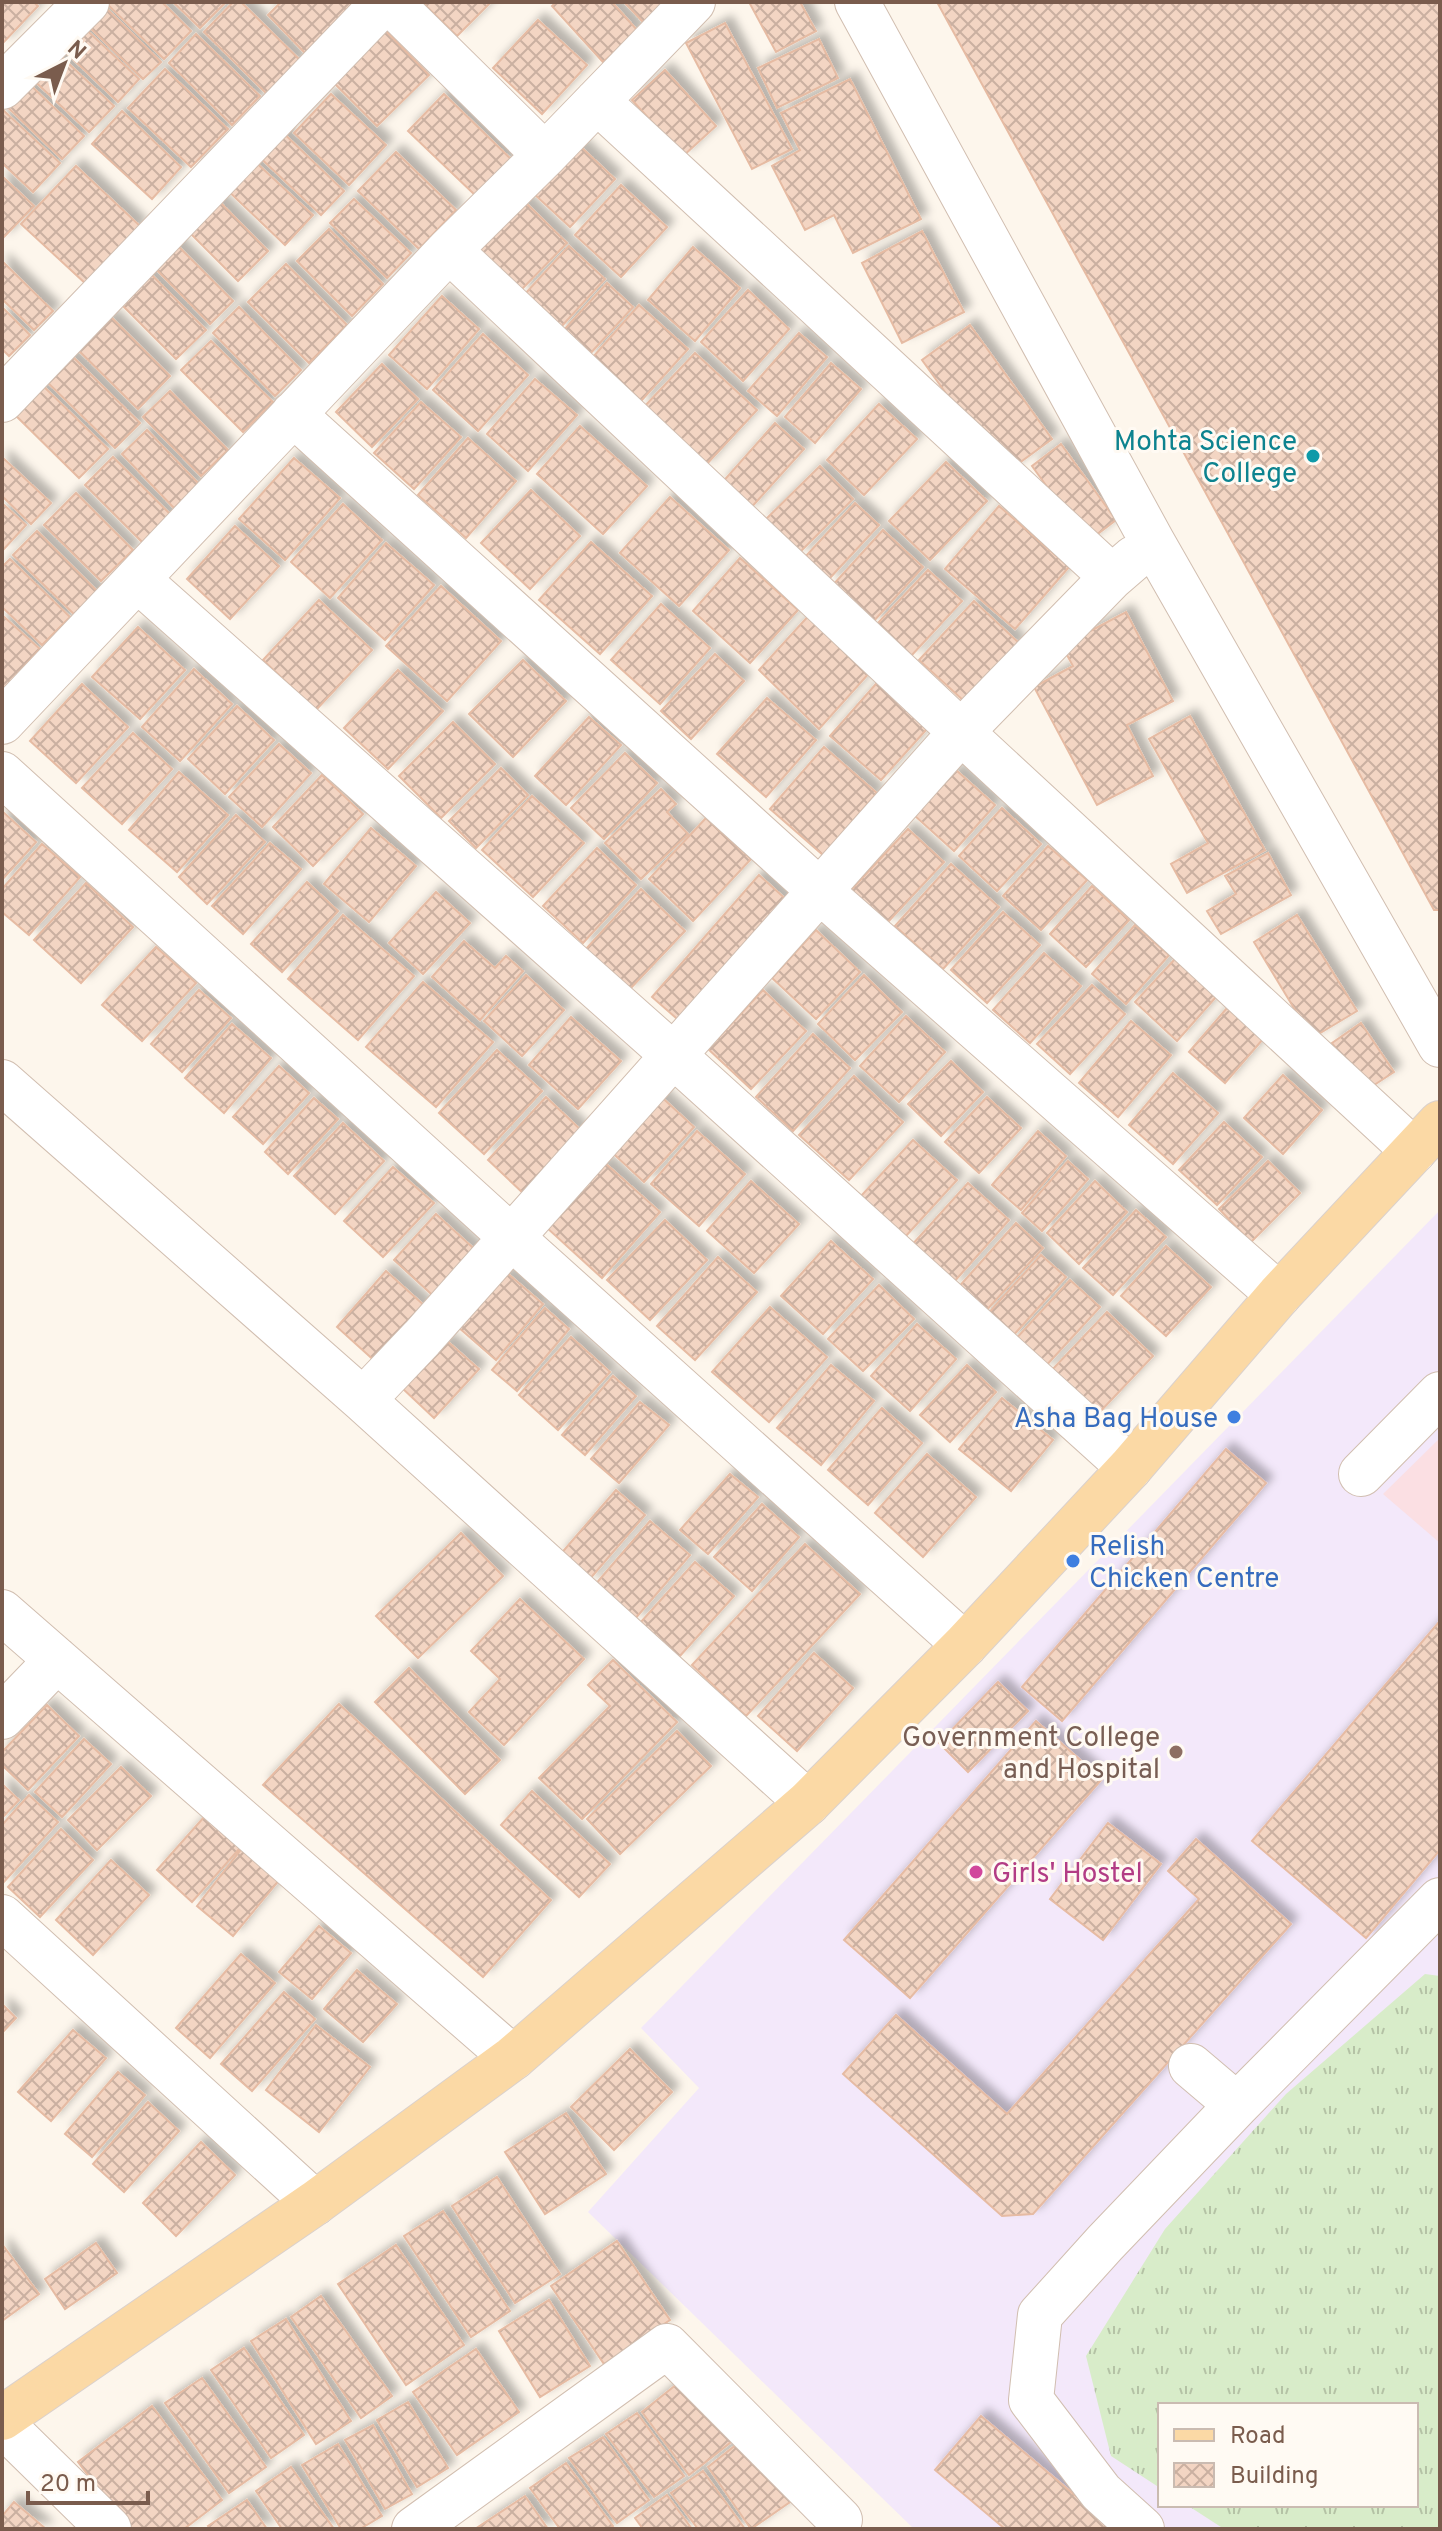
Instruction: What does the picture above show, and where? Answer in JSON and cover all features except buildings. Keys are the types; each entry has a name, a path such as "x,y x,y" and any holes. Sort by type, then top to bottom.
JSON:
{"main road":[{"path":"2,2421 315,2203 513,2058 808,1803 965,1645 1130,1468 1279,1295 1427,1137"}],"street":[{"path":"2,87 87,2"},
{"path":"2,400 384,2"},
{"path":"390,2 545,155"},
{"path":"2,722 449,250 693,2"},
{"path":"857,2 1152,541 1440,1045"},
{"path":"597,101 1112,577"},
{"path":"449,250 961,732 1427,1137"},
{"path":"293,414 821,892 1279,1295"},
{"path":"363,1400 422,1338 961,732 1112,577 1152,541"},
{"path":"138,580 672,1054 1130,1468"},
{"path":"2,774 965,1645"},
{"path":"2,1082 363,1400 808,1803"},
{"path":"1361,1474 1440,1394"},
{"path":"2,1612 513,2058"},
{"path":"2,1717 57,1660"},
{"path":"1142,2529 1101,2492 1031,2400 1040,2315 1237,2105 1440,1900"},
{"path":"2,1917 315,2203"},
{"path":"1191,2066 1237,2105"},
{"path":"414,2529 667,2346 839,2526"},
{"path":"2,2421 109,2529"}],"shaded area":[{"name":"Government College and Hospital","path":"1440,1210 1440,2529 914,2529 588,2212 699,2088 641,2028"},
{"path":"1440,1438 1440,1543 1383,1494"}],"green space":[{"path":"1425,1974 1440,1976 1440,2529 1224,2529 1190,2507 1418,2507 1418,2403 1158,2403 1158,2487 1111,2456 1086,2356 1165,2229 1286,2094"}],"place":[{"name":"Mohta Science College","path":"1313,456"},
{"name":"Asha Bag House","path":"1234,1417"},
{"name":"Relish Chicken Centre","path":"1073,1561"},
{"name":"Government College and Hospital","path":"1176,1752"},
{"name":"Girls' Hostel","path":"976,1872"}]}
